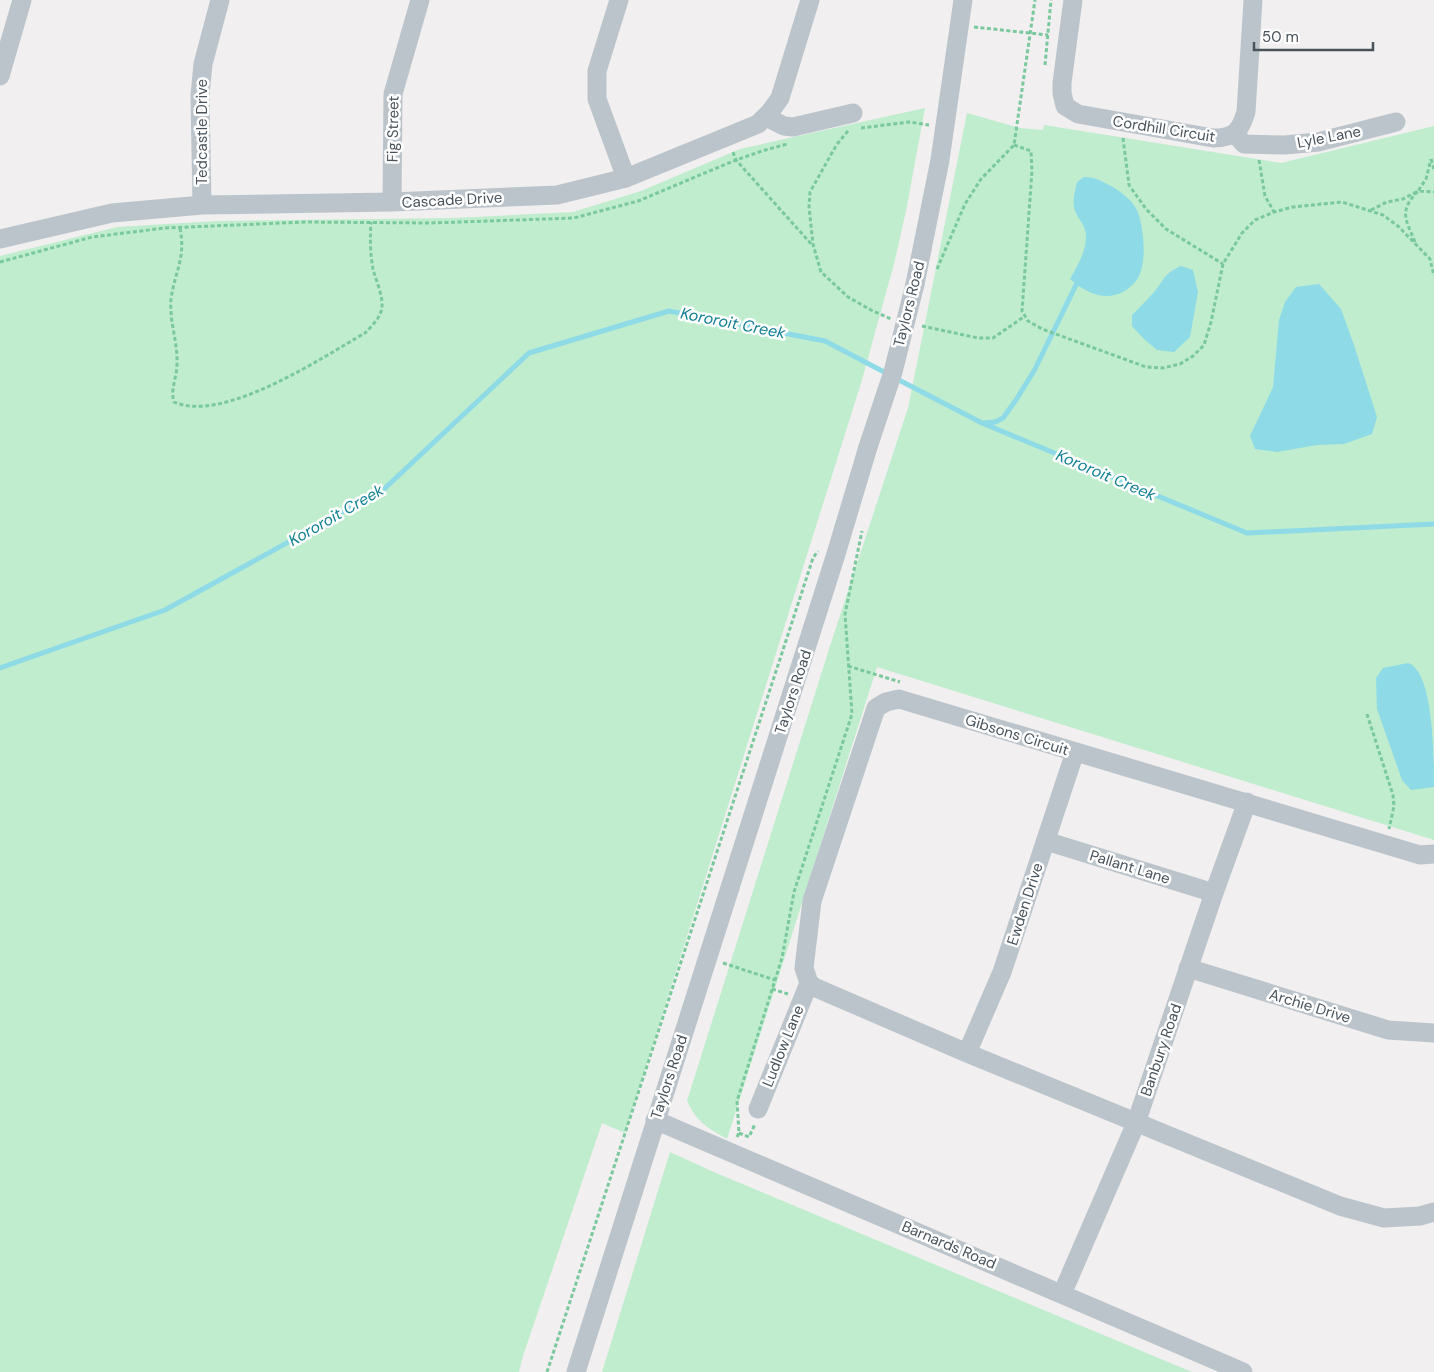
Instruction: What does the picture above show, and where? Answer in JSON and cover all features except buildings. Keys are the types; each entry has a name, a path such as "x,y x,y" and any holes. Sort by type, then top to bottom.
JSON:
{"street":[{"path":"0,76 22,0"},
{"name":"Tedcastle Drive","path":"202,205 200,95 203,64 220,0"},
{"name":"Fig Street","path":"392,202 393,94 420,0"},
{"path":"619,0 597,71 597,99 626,178"},
{"name":"Cascade Drive","path":"1,234 112,213 202,205 392,202 556,195 626,178 758,124 766,117 780,98 810,0"},
{"name":"Taylors Road","path":"576,1372 892,372 915,284 940,160 963,0"},
{"name":"Cordhill Circuit","path":"1073,0 1062,82 1062,93 1066,106 1078,114 1213,138 1225,138 1234,134 1242,126 1246,112 1253,0"},
{"path":"766,117 784,126 793,127 852,121"},
{"name":"Lyle Lane","path":"1234,134 1244,144 1286,145 1318,142 1396,122"},
{"path":"899,699 886,702 876,708 812,901 804,968 809,983 814,987 967,1054 1340,1206 1384,1218 1420,1216 1434,1212"},
{"name":"Gibsons Circuit","path":"899,699 1420,855 1434,854"},
{"name":"Ewden Drive","path":"967,1054 1002,972 1075,752"},
{"name":"Banbury Road","path":"1062,1294 1136,1123 1188,968 1247,802"},
{"name":"Pallant Lane","path":"1046,841 1214,893"},
{"name":"Archie Drive","path":"1188,968 1388,1030 1434,1033"},
{"name":"Ludlow Lane","path":"758,1109 809,983"},
{"name":"Barnards Road","path":"655,1120 1243,1372"}],"path":[{"path":"933,276 965,204 981,179 1014,146 1034,0"},
{"path":"960,25 1048,35"},
{"path":"852,121 810,192 809,207 813,247 821,272 848,297 888,318 897,320"},
{"path":"1122,123 1129,185 1166,229 1223,264"},
{"path":"1014,146 1031,151 1032,171 1022,311 1028,321 1042,329 1146,367 1163,368 1180,364 1193,356 1204,344 1211,322 1223,264 1242,233 1255,220 1274,212 1292,207 1342,202 1383,215 1399,226 1430,259 1434,276"},
{"path":"1417,247 1405,215 1408,202 1426,179 1431,159 1434,169"},
{"path":"736,160 813,247"},
{"path":"1370,210 1387,202 1403,199 1418,191 1434,192"},
{"path":"180,228 183,248 171,300 177,360 177,376 172,395 174,402 196,406 226,401 280,381 365,333 372,326 382,308 381,296 370,252 371,222"},
{"path":"915,324 978,338 993,338 1025,316"},
{"path":"547,1372 813,558 823,544"},
{"path":"848,666 904,683 899,699"},
{"path":"1367,714 1393,795 1393,817 1384,844"},
{"path":"708,958 775,980"}],"green space":[{"path":"925,108 895,260 862,380 625,1133 602,1123 519,1372 0,1372 0,256 117,227 217,221 453,218 573,212 641,191 740,149"},
{"path":"967,113 1020,128 1043,130 1044,125 1281,163 1434,126 1434,840 877,667 727,1139 703,1123 687,1101 830,646 908,408"},
{"path":"670,1152 716,1173 1192,1372 602,1372"}],"water":[{"path":"1084,177 1100,180 1121,192 1135,206 1139,217 1144,246 1140,274 1128,289 1112,296 1094,294 1070,279 1083,254 1086,240 1084,227 1076,213 1074,201 1077,182"},
{"path":"1181,266 1193,270 1198,292 1190,337 1174,352 1157,350 1132,326 1132,315 1168,274"},
{"path":"1319,284 1341,309 1354,345 1377,417 1372,434 1344,444 1317,445 1277,452 1255,449 1250,436 1273,387 1279,320 1285,302 1296,287"},
{"path":"1408,663 1417,669 1428,698 1434,757 1434,787 1411,790 1402,780 1377,709 1376,678 1383,668"}],"waterway":[{"path":"984,423 995,422 1003,418 1016,400 1034,371 1076,285"},
{"name":"Kororoit Creek","path":"0,668 165,610 383,490 529,353 669,311 825,341 888,374"},
{"name":"Kororoit Creek","path":"895,378 982,423 1247,533 1434,524"}]}
